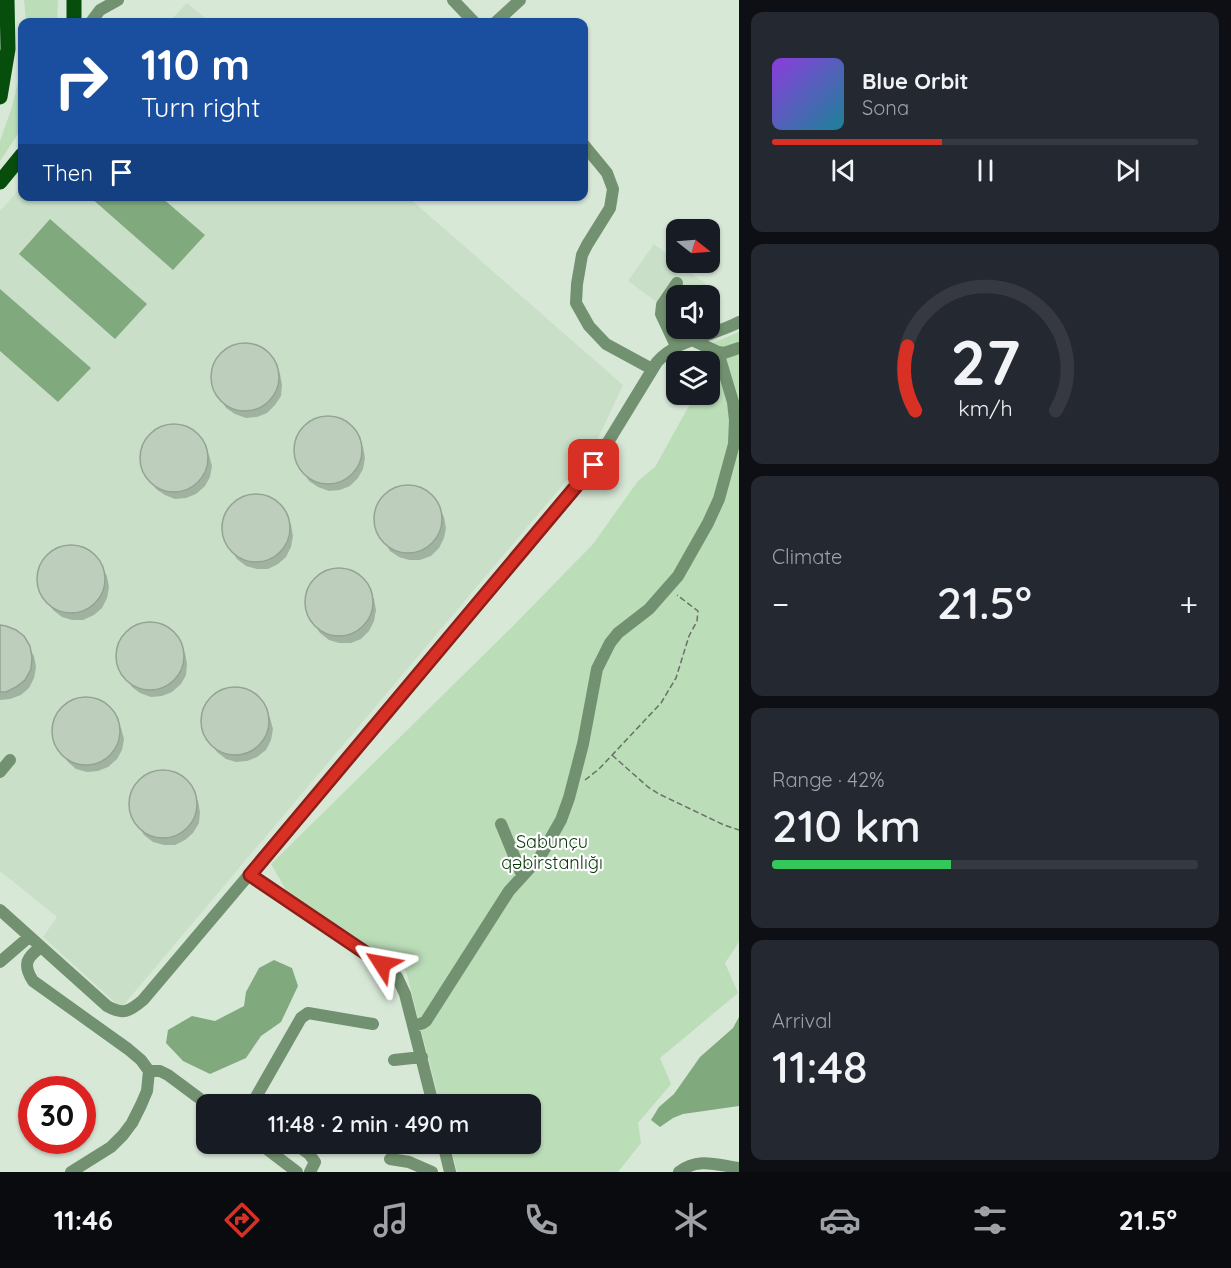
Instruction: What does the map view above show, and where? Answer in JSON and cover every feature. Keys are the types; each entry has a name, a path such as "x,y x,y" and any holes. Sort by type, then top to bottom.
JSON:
{"main road":[{"path":"74,1 74,18"},
{"path":"0,97 8,49 8,3"},
{"path":"0,182 18,159"}],"street":[{"path":"94,18 100,10 118,0"},
{"path":"453,0 470,18"},
{"path":"500,18 520,0"},
{"path":"0,63 8,49"},
{"path":"588,150 607,173 613,189 610,208 582,255 576,303 589,326 606,344 652,369"},
{"path":"676,346 661,314 662,305 677,283"},
{"path":"0,910 106,1005 124,1012 134,1008 250,875 594,465 652,369 665,354 676,346 739,322"},
{"path":"692,340 716,351"},
{"path":"720,352 739,348"},
{"path":"414,1026 426,1021 509,891 548,845 561,820 573,784 584,744 597,669 603,656 618,633 649,609 678,576 708,523 719,499 734,444 733,402 720,359"},
{"path":"0,772 10,760"},
{"path":"501,825 522,875"},
{"path":"250,875 393,973 403,988 431,1094"},
{"path":"0,962 29,936"},
{"path":"41,947 27,960 28,974 33,981 128,1049 141,1060 149,1071 147,1092 123,1136 111,1147 71,1172"},
{"path":"258,1094 301,1018 308,1013 373,1024"},
{"path":"394,1060 422,1057"},
{"path":"149,1071 160,1071 168,1075 196,1096"},
{"path":"273,1154 297,1172"},
{"path":"309,1154 316,1169"},
{"path":"446,1154 450,1172"},
{"path":"390,1159 408,1162 432,1172"},
{"path":"679,1172 688,1165 705,1162 739,1168"}],"path":[{"path":"573,784 584,780 599,769 661,703 676,678 689,636 697,621 698,611 667,588"},
{"path":"612,754 658,794 739,830"}],"shaded area":[{"path":"187,3 205,18 173,18"},
{"path":"18,191 18,201 413,201 623,385 593,449 121,1008 43,937 57,917 0,871 0,211"},
{"path":"95,201 166,201 205,235 173,270"},
{"path":"50,219 147,304 115,339 19,254"},
{"path":"654,244 666,253 666,273 691,273 707,285 666,285 666,309 628,281"},
{"path":"0,289 91,368 58,402 0,351"},
{"path":"274,960 292,968 298,986 281,1022 261,1036 246,1058 210,1074 183,1061 166,1043 168,1030 192,1016 215,1021 244,1006 246,992 259,968"},
{"path":"739,1017 739,1106 683,1114 660,1127 651,1120 659,1107 674,1094 700,1057 733,1028"}],"green space":[{"path":"24,0 58,0 57,18 26,18"},
{"path":"18,82 18,134 0,161 0,141"},
{"name":"Sabunçu qəbirstanlığı","path":"739,332 739,942 725,963 738,993 660,1058 671,1084 638,1123 641,1143 618,1172 457,1172 453,1154 541,1154 541,1094 437,1094 406,971 286,890 271,864 593,544 638,481 655,467 689,405 720,405 720,351 703,351 701,348"}],"building":[{"path":"245,343 258,346 269,353 276,364 279,377 276,390 269,401 258,408 245,411 232,408 221,401 214,390 211,377 214,364 221,353 232,346"},
{"path":"328,416 341,419 352,426 359,437 362,450 359,463 352,474 341,481 328,484 315,481 304,474 297,463 294,450 297,437 304,426 315,419"},
{"path":"174,424 187,427 198,434 205,445 208,458 205,471 198,482 187,489 174,492 161,489 150,482 143,471 140,458 143,445 150,434 161,427"},
{"path":"408,485 421,488 432,495 439,506 442,519 439,532 432,543 421,550 408,553 395,550 384,543 377,532 374,519 377,506 384,495 395,488"},
{"path":"256,494 269,497 280,504 287,515 290,528 287,541 280,552 269,559 256,562 243,559 232,552 225,541 222,528 225,515 232,504 243,497"},
{"path":"71,545 84,548 95,555 102,566 105,579 102,592 95,603 84,610 71,613 58,610 47,603 40,592 37,579 40,566 47,555 58,548"},
{"path":"339,568 352,571 363,578 370,589 373,602 370,615 363,626 352,633 339,636 326,633 315,626 308,615 305,602 308,589 315,578 326,571"},
{"path":"150,622 163,625 174,632 181,643 184,656 181,669 174,680 163,687 150,690 137,687 126,680 119,669 116,656 119,643 126,632 137,625"},
{"path":"0,625 16,630 24,636 30,646 32,658 31,669 25,680 6,692 0,692"},
{"path":"235,687 248,690 259,697 266,708 269,721 266,734 259,745 248,752 235,755 222,752 211,745 204,734 201,721 204,708 211,697 222,690"},
{"path":"86,697 99,700 110,707 117,718 120,731 117,744 110,755 99,762 86,765 73,762 62,755 55,744 52,731 55,718 62,707 73,700"},
{"path":"163,770 176,773 187,780 194,791 197,804 194,817 187,828 176,835 163,838 150,835 139,828 132,817 129,804 132,791 139,780 150,773"}],"route":[{"path":"382,964 250,875 594,465"}]}
